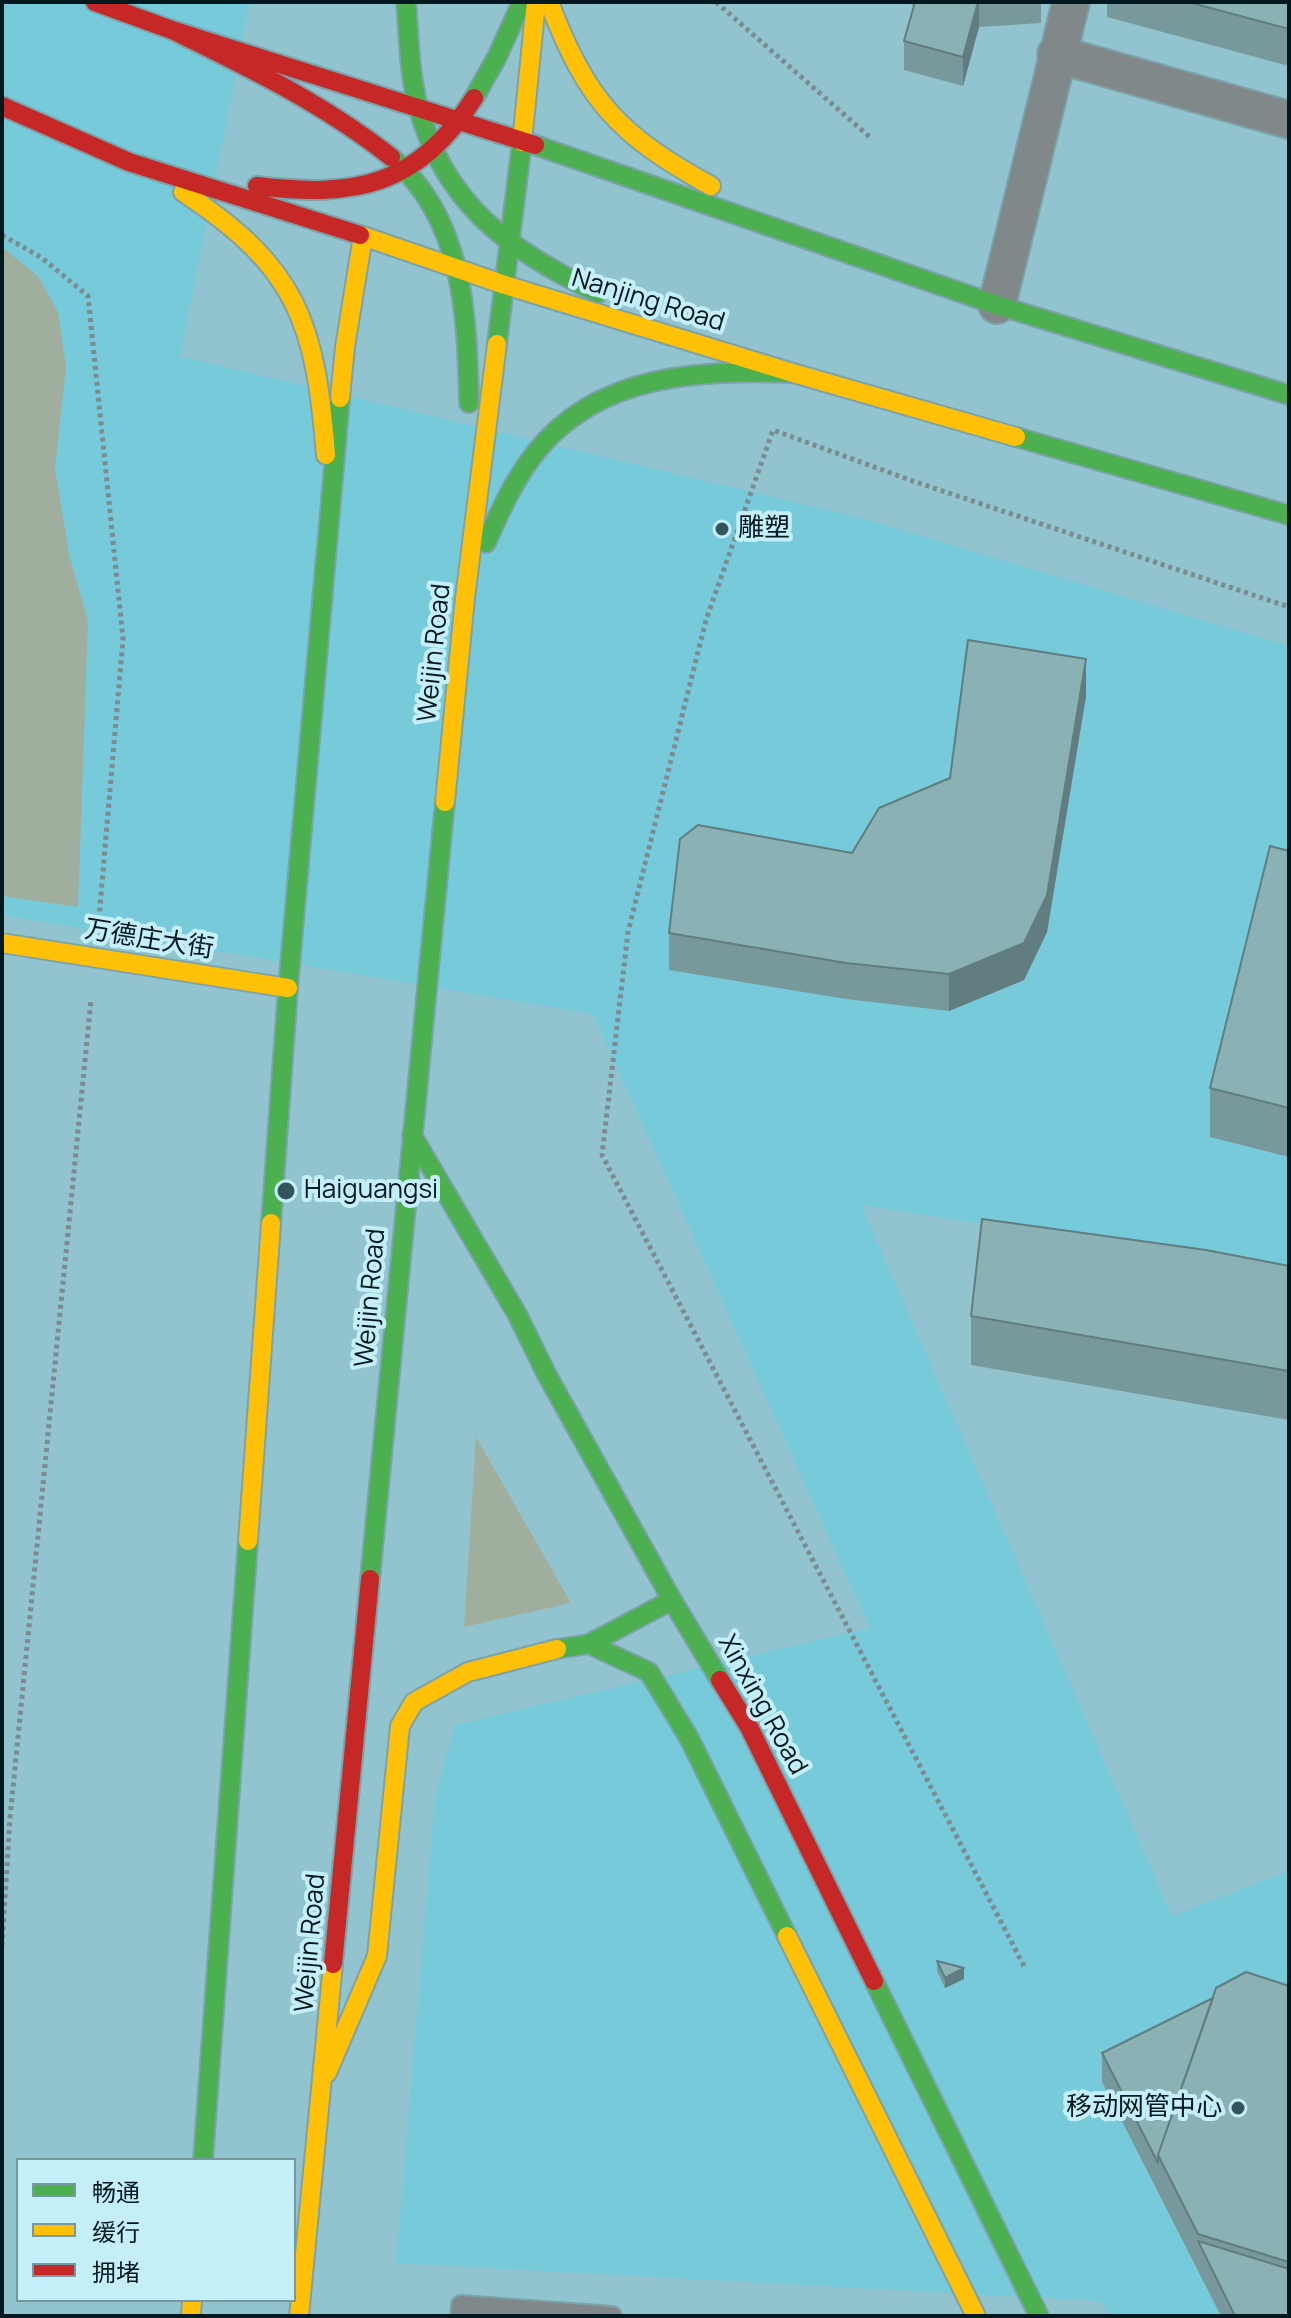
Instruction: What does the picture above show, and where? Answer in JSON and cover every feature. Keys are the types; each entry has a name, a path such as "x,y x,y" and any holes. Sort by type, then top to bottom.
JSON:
{"main road":[{"path":"95,2 172,30 383,87 418,107 835,247 997,305 1289,395"},
{"path":"390,33 393,2"},
{"path":"406,2 418,107 432,150 447,181 484,225 510,246 592,291 659,321 793,373"},
{"path":"129,162 224,182 274,188 369,191 406,170 432,150 461,120 492,67 522,2"},
{"name":"Weijin Road","path":"299,2316 465,598 510,246 536,2"},
{"path":"549,2 588,90 611,118 636,140 680,170 835,247"},
{"path":"172,30 230,58 345,122 406,170 443,227 458,269 466,322 470,439 465,598"},
{"path":"369,191 383,87"},
{"name":"Nanjing Road","path":"2,106 129,162 364,230 505,285 793,373 1289,515"},
{"path":"129,162 166,181 215,215 273,267 311,341 325,436 331,509"},
{"path":"203,2158 288,988 345,347 364,230"},
{"path":"465,598 495,518 514,481 533,454 579,410 645,382 680,375 752,370 793,373"},
{"name":"万德庄大街","path":"2,943 288,988"},
{"name":"Xinxing Road","path":"412,1135 517,1314 547,1375 672,1600 749,1727 1039,2316"},
{"path":"324,2079 377,1956 400,1726 414,1702 468,1672 546,1651 589,1644 672,1600"},
{"path":"589,1644 649,1672 689,1738 976,2316"}],"street":[{"path":"997,305 1071,2"},
{"path":"1056,54 1289,120"}],"lane":[{"path":"460,2316 461,2305 612,2316"}],"path":[{"path":"716,2 872,139"},
{"path":"2,235 42,258 88,296 123,639 95,958 10,1818 2,1946"},
{"path":"1024,1966 602,1155 628,932 706,620 773,430 910,480 1289,607"}],"shaded area":[{"path":"2,2 250,2 180,356 862,518 1289,646 1289,1270 861,1205 1172,1916 1289,1871 1289,2316 1110,2316 1101,2301 396,2263 435,1798 455,1725 870,1628 593,1014 2,915"}],"green space":[{"path":"2,247 38,276 58,312 66,367 55,468 69,554 88,621 78,907 2,896"},
{"path":"476,1437 571,1603 464,1627"}],"building":[{"path":"915,2 978,2 963,57 904,41"},
{"path":"1188,2 1289,2 1289,29"},
{"path":"968,640 1086,659 1047,895 1024,943 949,974 846,963 669,933 680,839 698,825 852,853 879,808 950,778"},
{"path":"1270,846 1289,851 1289,1108 1210,1088"},
{"path":"982,1219 1206,1250 1289,1266 1289,1371 971,1316"},
{"path":"937,1961 964,1968 945,1978"},
{"name":"移动网管中心","path":"1246,1972 1289,1986 1289,2262 1198,2234 1158,2155 1216,1988"},
{"path":"1213,1998 1158,2155 1158,2163 1102,2053"},
{"path":"1198,2241 1289,2269 1289,2316 1235,2316"}],"traffic: fast":[{"path":"406,2 415,93 430,140 445,171 463,197 509,241 536,260 598,293"},
{"path":"474,98 522,2"},
{"path":"497,344 522,142"},
{"path":"535,145 997,305 1289,395"},
{"path":"391,157 415,181 434,209 447,238 463,303 469,403"},
{"path":"486,543 514,485 536,452 561,426 590,406 620,391 687,376 793,373"},
{"path":"271,1223 288,988 340,398"},
{"path":"1016,437 1289,515"},
{"path":"370,1579 445,802"},
{"path":"412,1135 517,1314 547,1375 720,1680"},
{"path":"203,2158 248,1541"},
{"path":"557,1649 589,1644 672,1600"},
{"path":"589,1644 649,1672 689,1738 787,1936"},
{"path":"874,1981 1039,2316"}],"traffic: slow":[{"path":"522,142 536,2"},
{"path":"549,2 577,65 609,112 652,150 711,186"},
{"path":"183,192 252,246 294,302 315,368 326,455"},
{"path":"360,235 505,285 1016,437"},
{"path":"340,398 363,236"},
{"path":"445,802 465,598 497,344"},
{"path":"2,943 288,988"},
{"path":"248,1541 271,1223"},
{"path":"327,2073 377,1956 400,1726 414,1702 468,1672 557,1649"},
{"path":"787,1936 976,2316"},
{"path":"299,2316 333,1964"},
{"path":"191,2316 192,2302"}],"traffic: jam":[{"path":"95,2 172,30 535,145"},
{"path":"172,30 312,103 391,157"},
{"path":"257,186 325,190 382,180 407,168 430,151 453,128 474,98"},
{"path":"2,106 129,162 360,235"},
{"path":"333,1964 370,1579"},
{"path":"720,1680 749,1727 874,1981"}],"place":[{"name":"雕塑","path":"722,529"},
{"name":"Haiguangsi","path":"286,1191"},
{"name":"移动网管中心","path":"1238,2108"}]}
